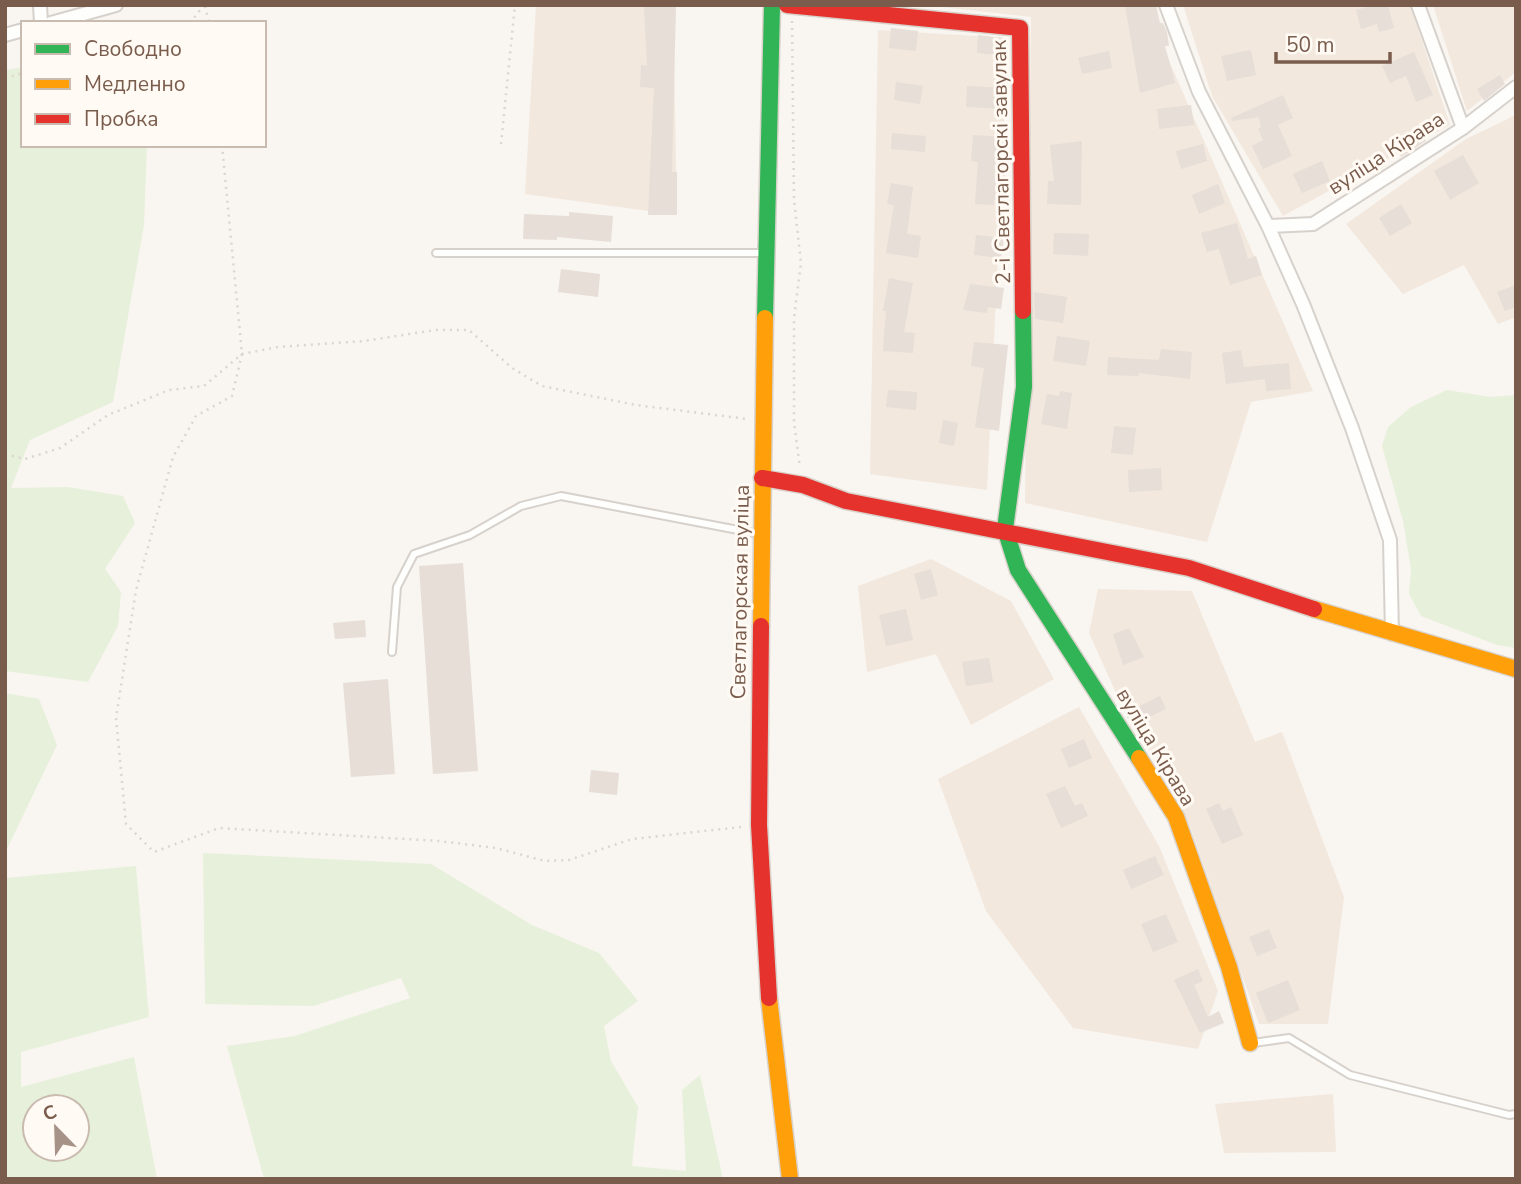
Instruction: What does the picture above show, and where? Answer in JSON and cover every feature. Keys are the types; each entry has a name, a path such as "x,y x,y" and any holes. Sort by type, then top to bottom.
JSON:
{"street":[{"path":"58,21 116,5"},
{"name":"Светлагорская вуліца","path":"772,5 762,422 759,825 767,981 790,1179"},
{"name":"2-і Светлагорскі завулак","path":"786,5 1020,28 1024,387 1005,530"},
{"path":"1166,5 1199,92 1268,226 1303,304 1352,428 1390,540 1392,634"},
{"path":"1419,5 1463,128"},
{"name":"вуліца Кірава","path":"1268,226 1313,224 1463,128 1516,87"},
{"path":"762,478 803,485 846,501 1189,568 1392,634 1516,669"},
{"name":"вуліца Кірава","path":"1005,530 1018,570 1176,817 1229,967 1250,1043"}],"lane":[{"path":"436,253 766,253"},
{"path":"392,652 397,587 414,554 470,535 521,506 561,496 761,534"},
{"path":"1250,1043 1289,1038 1350,1075 1509,1115 1516,1114"}],"path":[{"path":"192,21 204,5"},
{"path":"501,144 514,5"},
{"path":"792,6 794,200 801,263 793,318 794,422 803,485"},
{"path":"222,147 242,354 232,396 196,416 173,457 136,590 117,718 126,824 154,852 219,828 439,841 496,848 545,861 569,860 632,839 759,825"},
{"path":"5,454 24,458 60,448 108,415 169,390 204,386 242,354 278,347 364,341 435,330 469,330 512,368 542,386 636,405 762,422"}],"shaded area":[{"path":"536,5 673,5 677,215 525,194"},
{"path":"925,5 1150,5 1170,63 1313,391 1251,402 1207,542 1025,503 1031,17"},
{"path":"1183,5 1410,5 1450,125 1283,216 1212,96"},
{"path":"1433,5 1516,5 1516,72 1467,111"},
{"path":"878,30 1008,38 987,490 870,474"},
{"path":"1516,115 1516,317 1498,324 1464,265 1403,294 1346,224 1466,139"},
{"path":"931,559 1011,601 1054,679 971,725 936,654 867,672 858,586"},
{"path":"1098,589 1192,591 1255,742 1282,732 1344,897 1328,1024 1259,1024 1190,826 1160,763 1131,726 1089,633"},
{"path":"1079,707 1159,846 1218,991 1198,1049 1073,1028 986,911 938,779"},
{"path":"1333,1094 1336,1152 1224,1153 1215,1104"}],"green space":[{"path":"21,67 21,147 147,147 144,225 113,402 30,440 11,488 68,487 123,496 135,523 105,569 121,592 118,626 88,682 5,671 5,70"},
{"path":"1447,390 1491,397 1516,395 1516,648 1497,645 1421,616 1409,594 1411,569 1403,521 1382,446 1388,427 1411,407"},
{"path":"5,693 39,699 57,745 5,853"},
{"path":"203,853 431,864 532,925 599,953 638,1001 604,1026 611,1061 638,1107 632,1166 686,1171 682,1090 700,1075 723,1179 268,1179 263,1175 227,1046 295,1036 410,998 401,978 313,1006 205,1004"},
{"path":"136,866 149,1017 21,1052 21,1087 134,1057 157,1179 5,1179 5,878"}],"building":[{"path":"644,5 676,5 672,172 677,172 677,215 648,215 654,88 640,87 641,65 647,66"},
{"path":"1125,5 1156,5 1160,23 1163,23 1167,32 1169,46 1165,46 1175,83 1140,93"},
{"path":"1388,5 1394,28 1379,32 1377,24 1361,29 1356,10"},
{"path":"891,28 918,31 916,51 889,48"},
{"path":"978,35 1002,38 1001,55 977,53"},
{"path":"1251,50 1256,75 1227,81 1221,56"},
{"path":"1109,51 1112,68 1082,74 1078,58"},
{"path":"1414,52 1433,95 1416,102 1406,76 1390,83 1382,66"},
{"path":"1500,75 1505,84 1484,101 1477,89"},
{"path":"896,82 923,86 920,104 894,100"},
{"path":"967,86 1006,88 1005,109 966,107"},
{"path":"1283,95 1293,118 1278,125 1292,156 1263,169 1252,146 1263,140 1258,128 1261,128 1259,117 1232,121 1231,118"},
{"path":"1191,105 1194,125 1159,129 1157,109"},
{"path":"1418,127 1426,141 1401,157 1392,141"},
{"path":"892,133 926,136 925,152 891,149"},
{"path":"973,135 1006,137 1005,200 994,200 994,205 975,204 978,162 971,161"},
{"path":"1082,141 1081,205 1047,204 1048,181 1054,181 1050,145"},
{"path":"1203,144 1207,161 1181,169 1176,151"},
{"path":"1463,155 1479,183 1450,200 1434,171"},
{"path":"1322,161 1330,181 1302,193 1293,174"},
{"path":"891,183 913,187 907,234 921,236 918,258 886,253 894,205 887,204"},
{"path":"1218,184 1225,203 1199,214 1192,195"},
{"path":"1401,204 1412,223 1390,236 1379,218"},
{"path":"569,212 613,216 611,242 557,237 557,240 523,239 524,214 569,216"},
{"path":"1237,223 1248,259 1256,256 1262,275 1230,285 1219,249 1207,252 1201,233"},
{"path":"1054,233 1089,234 1088,256 1053,254"},
{"path":"976,235 1004,238 1001,258 974,255"},
{"path":"561,269 600,274 598,297 558,292"},
{"path":"889,278 913,283 904,332 915,333 913,353 883,351 886,311 883,311"},
{"path":"970,284 1004,288 1001,309 988,307 987,313 963,310"},
{"path":"1516,285 1516,307 1505,311 1497,292"},
{"path":"1034,292 1067,297 1063,323 1035,319"},
{"path":"1057,336 1090,341 1086,366 1053,361"},
{"path":"974,342 1008,345 999,431 975,427 984,368 971,366"},
{"path":"1161,349 1192,352 1190,379 1139,373 1138,376 1107,375 1108,357 1159,360"},
{"path":"1241,350 1244,367 1289,363 1291,389 1266,391 1265,379 1226,384 1222,353"},
{"path":"888,390 917,392 916,410 886,407"},
{"path":"1060,391 1072,393 1067,429 1041,424 1047,394 1059,396"},
{"path":"943,420 958,423 954,446 939,443"},
{"path":"1114,426 1136,428 1133,455 1111,453"},
{"path":"1161,468 1162,490 1129,492 1128,470"},
{"path":"463,563 478,771 433,774 419,566"},
{"path":"931,569 938,595 921,600 914,574"},
{"path":"906,609 913,640 886,646 879,615"},
{"path":"365,620 366,637 335,639 333,623"},
{"path":"1129,628 1144,657 1123,665 1113,634"},
{"path":"989,658 993,682 966,686 962,662"},
{"path":"388,679 395,774 351,777 343,683"},
{"path":"1160,696 1166,709 1132,725 1125,713"},
{"path":"1084,739 1092,758 1069,768 1061,749"},
{"path":"591,770 619,773 617,795 589,792"},
{"path":"1065,786 1075,806 1082,803 1088,816 1061,828 1046,794"},
{"path":"1219,803 1223,811 1231,807 1243,835 1222,844 1206,809"},
{"path":"1155,856 1164,875 1131,889 1123,870"},
{"path":"1166,914 1178,942 1153,952 1141,924"},
{"path":"1269,929 1277,948 1257,956 1249,937"},
{"path":"1198,969 1203,981 1194,985 1208,1017 1219,1011 1224,1023 1200,1033 1174,980"},
{"path":"1288,980 1300,1010 1268,1023 1256,993"}],"traffic: fast":[{"path":"765,318 772,5"},
{"path":"1023,311 1024,387 1005,529 1018,570 1139,758"}],"traffic: slow":[{"path":"761,626 765,318"},
{"path":"1314,609 1516,669"},
{"path":"1139,758 1176,817 1229,967 1250,1043"},
{"path":"769,998 790,1179"}],"traffic: jam":[{"path":"787,5 1020,28 1023,311"},
{"path":"762,478 803,485 846,501 1189,568 1314,609"},
{"path":"761,626 759,825 769,998"}]}
